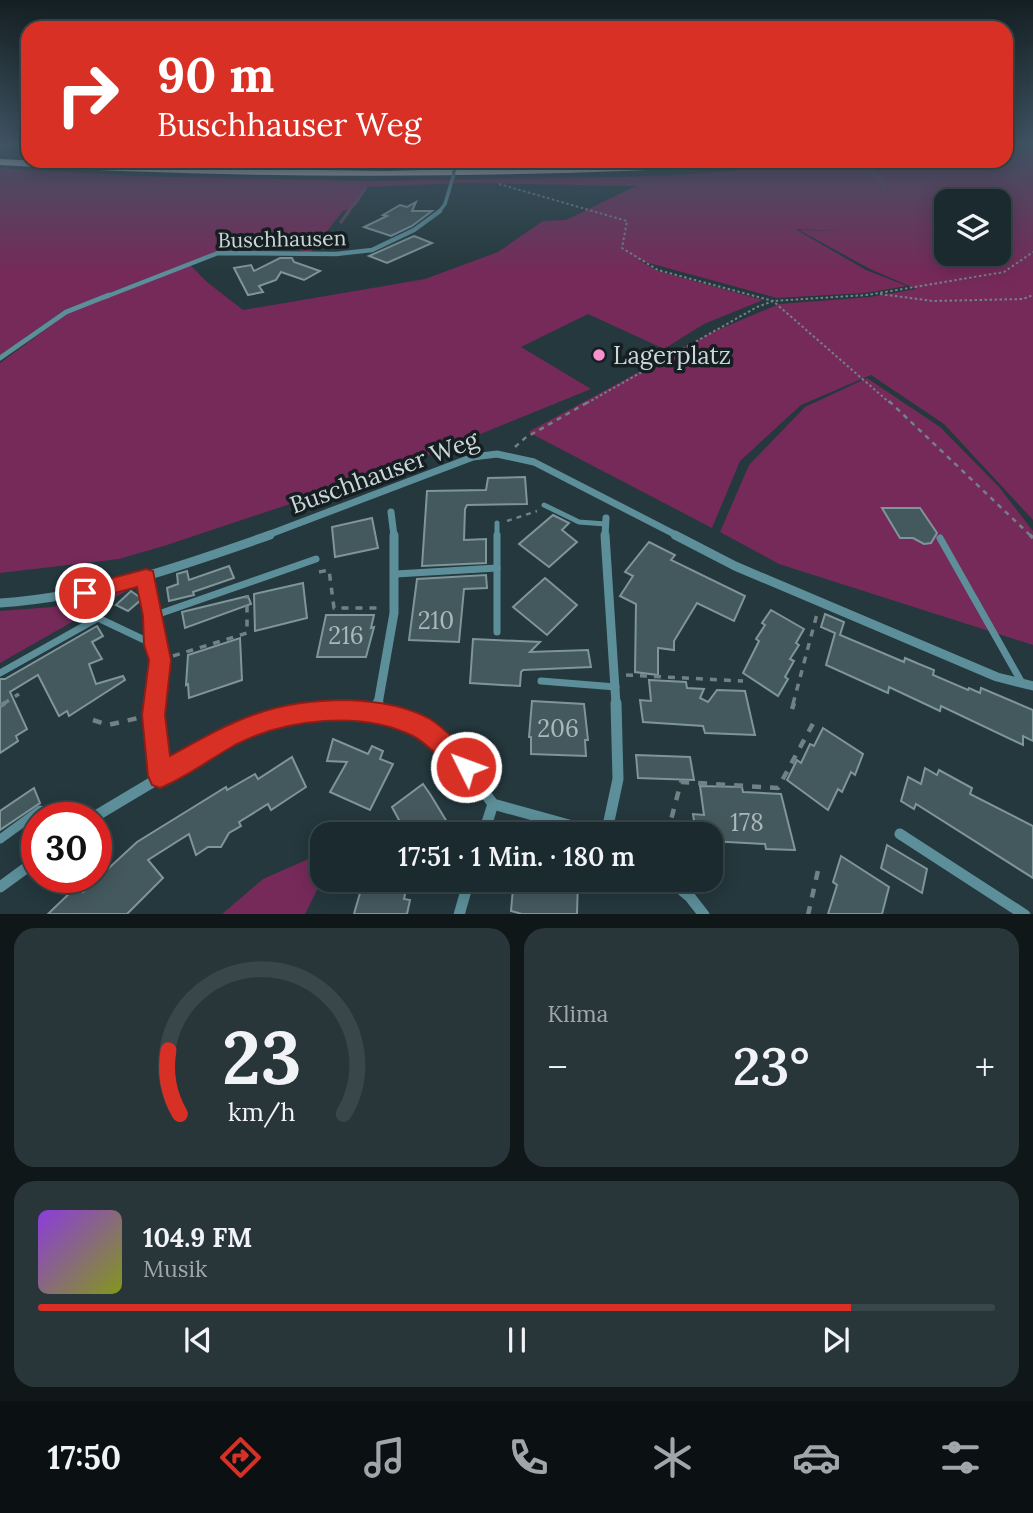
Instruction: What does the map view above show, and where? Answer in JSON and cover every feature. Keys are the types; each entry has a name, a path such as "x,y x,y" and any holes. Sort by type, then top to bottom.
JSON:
{"street":[{"name":"Buschhausen","path":"0,358 66,312 218,253 336,254 372,250 436,216 445,204 450,187"},
{"name":"Buschhauser Weg","path":"0,603 43,601 107,589 265,538 474,457 509,455 534,462 735,566 997,677 1033,685"},
{"name":"Buschhauser Weg","path":"376,712 385,671 396,574 396,547 391,512"},
{"path":"606,521 604,548 616,687 618,779 608,822"},
{"path":"146,577 155,645 160,660 153,715 160,776"},
{"path":"112,806 228,737 268,720 307,711 376,712 422,728 466,767 493,804 558,822"},
{"path":"487,822 493,804"},
{"path":"900,834 1024,914"},
{"path":"0,887 21,872"},
{"path":"458,914 465,892"},
{"path":"684,892 703,914"}],"lane":[{"path":"544,505 579,522 606,521"},
{"path":"497,523 497,632"},
{"path":"940,538 1022,683"},
{"path":"153,616 316,559"},
{"path":"396,574 497,568"},
{"path":"0,673 97,618 155,645"},
{"path":"541,681 616,687"},
{"path":"0,839 21,824"}],"path":[{"path":"511,187 628,221 622,248 658,270 773,301 865,379 1033,538"},
{"path":"509,455 525,438 757,307 773,301 876,293 1004,272 1033,252"},
{"path":"876,293 905,300 951,302 1023,299 1033,295"},
{"path":"497,523 530,516 544,505"},
{"path":"316,559 319,572 329,570 334,608 393,608"},
{"path":"160,660 247,633 245,582"},
{"path":"792,709 820,602"},
{"path":"615,675 743,681"},
{"path":"0,706 19,694"},
{"path":"93,720 108,725 153,715"},
{"path":"670,822 681,782 778,788 816,718"},
{"path":"808,914 819,866"}],"shaded area":[{"path":"0,187 376,187 367,187 352,209 343,211 310,253 284,246 280,242 242,251 247,246 246,242 237,244 64,310 0,355"},
{"path":"635,187 1033,187 1033,520 944,424 871,375 801,405 740,461 712,528 528,432 713,332 779,304 870,297 916,289 870,269 799,230 841,231 795,229 866,270 907,286 865,293 777,298 638,260 658,271 763,300 704,324 664,349 588,314 521,347 591,389 392,470 167,545 119,559 0,573 0,363 68,313 190,265 243,310 425,279 498,252 543,221 566,220"},
{"path":"867,378 940,427 999,487 1033,531 1033,645 779,564 720,532 749,465 805,407"},
{"path":"128,590 0,663 0,611 53,607"},
{"path":"310,858 310,892 316,892 305,914 222,914 263,879"}],"building":[{"path":"416,202 412,211 432,211 412,226 391,236 364,227 387,216 383,215 400,205 407,207"},
{"path":"414,236 432,243 387,263 369,256"},
{"path":"280,258 292,258 294,262 320,271 304,280 281,272 276,280 259,286 263,292 248,295 234,268 251,265 254,271"},
{"path":"525,477 527,504 467,505 465,509 464,540 486,539 486,563 422,566 427,491 486,490 488,478"},
{"path":"882,508 920,508 937,533 931,543 924,544 913,538 900,538"},
{"path":"553,515 569,523 562,530 577,542 549,567 519,544"},
{"path":"372,518 378,548 335,557 332,527"},
{"path":"649,542 675,555 671,560 745,596 734,621 697,603 674,641 674,650 658,648 658,675 635,672 636,604 620,596 633,576 625,572"},
{"path":"229,566 234,578 193,592 194,595 169,601 167,588 178,584 177,574 187,571 189,580"},
{"path":"486,575 487,588 464,589 459,642 409,640 417,579"},
{"path":"545,578 577,605 547,635 513,607"},
{"path":"303,583 307,618 255,631 254,594"},
{"path":"131,591 142,599 128,611 116,605"},
{"path":"248,596 251,604 185,628 182,612"},
{"path":"771,610 804,629 796,643 799,645 790,659 794,661 785,677 788,679 778,696 743,673 759,641 756,639 765,625 762,623"},
{"path":"825,614 844,622 840,635 904,662 905,658 934,670 933,675 968,690 969,688 980,693 981,688 1033,710 1033,741 1023,736 1023,745 941,706 940,711 889,687 888,693 826,665 835,633 821,627"},
{"path":"326,615 374,615 371,628 374,627 366,657 317,657"},
{"path":"97,626 103,636 92,642 102,659 89,664 96,684 123,676 125,680 69,716 67,711 59,716 38,675 10,692 27,729 16,736 18,741 0,753 0,679 5,679"},
{"path":"240,638 242,680 189,698 188,684 186,685 188,655"},
{"path":"473,639 540,642 530,652 588,650 591,667 523,670 520,686 470,683"},
{"path":"649,680 686,682 687,688 704,689 700,698 708,702 717,690 745,691 755,735 705,733 703,726 643,722 640,700 651,701"},
{"path":"532,701 584,704 588,740 585,740 586,756 531,754 529,737"},
{"path":"823,728 863,754 855,775 851,772 842,792 838,789 828,810 787,780 797,760 801,763 810,744 814,746"},
{"path":"333,739 368,754 372,746 383,751 380,759 393,764 370,810 330,792 347,762 327,761"},
{"path":"636,755 690,757 694,780 638,778"},
{"path":"292,757 306,787 271,810 268,804 239,822 241,826 229,833 221,847 208,847 196,855 189,834 148,860 163,878 127,914 48,914 70,893 112,893 112,865 137,842 226,787 227,790 255,774 258,779"},
{"path":"925,768 937,775 939,770 972,788 970,794 1033,826 1033,878 916,804 914,809 901,801 908,777 921,784"},
{"path":"423,784 447,822 400,822 392,807"},
{"path":"700,786 742,787 743,792 781,794 795,850 766,849 765,844 723,842 723,822 694,822 693,814 704,815"},
{"path":"34,788 40,802 21,802 21,816 0,830 0,811"},
{"path":"887,845 927,869 922,893 881,868"},
{"path":"841,856 889,887 882,914 828,914 837,885 833,882"},
{"path":"405,892 404,899 410,900 407,914 354,914 360,893"},
{"path":"513,892 578,892 577,914 522,914 511,911"}],"waterway":[{"path":"348,212 366,188"},
{"path":"341,222 349,211"}],"place":[{"name":"Lagerplatz","path":"599,355"}],"route":[{"path":"85,593 146,577 155,645 160,660 153,715 160,776 228,737 268,720 307,711 376,712 422,728 466,767"}]}
